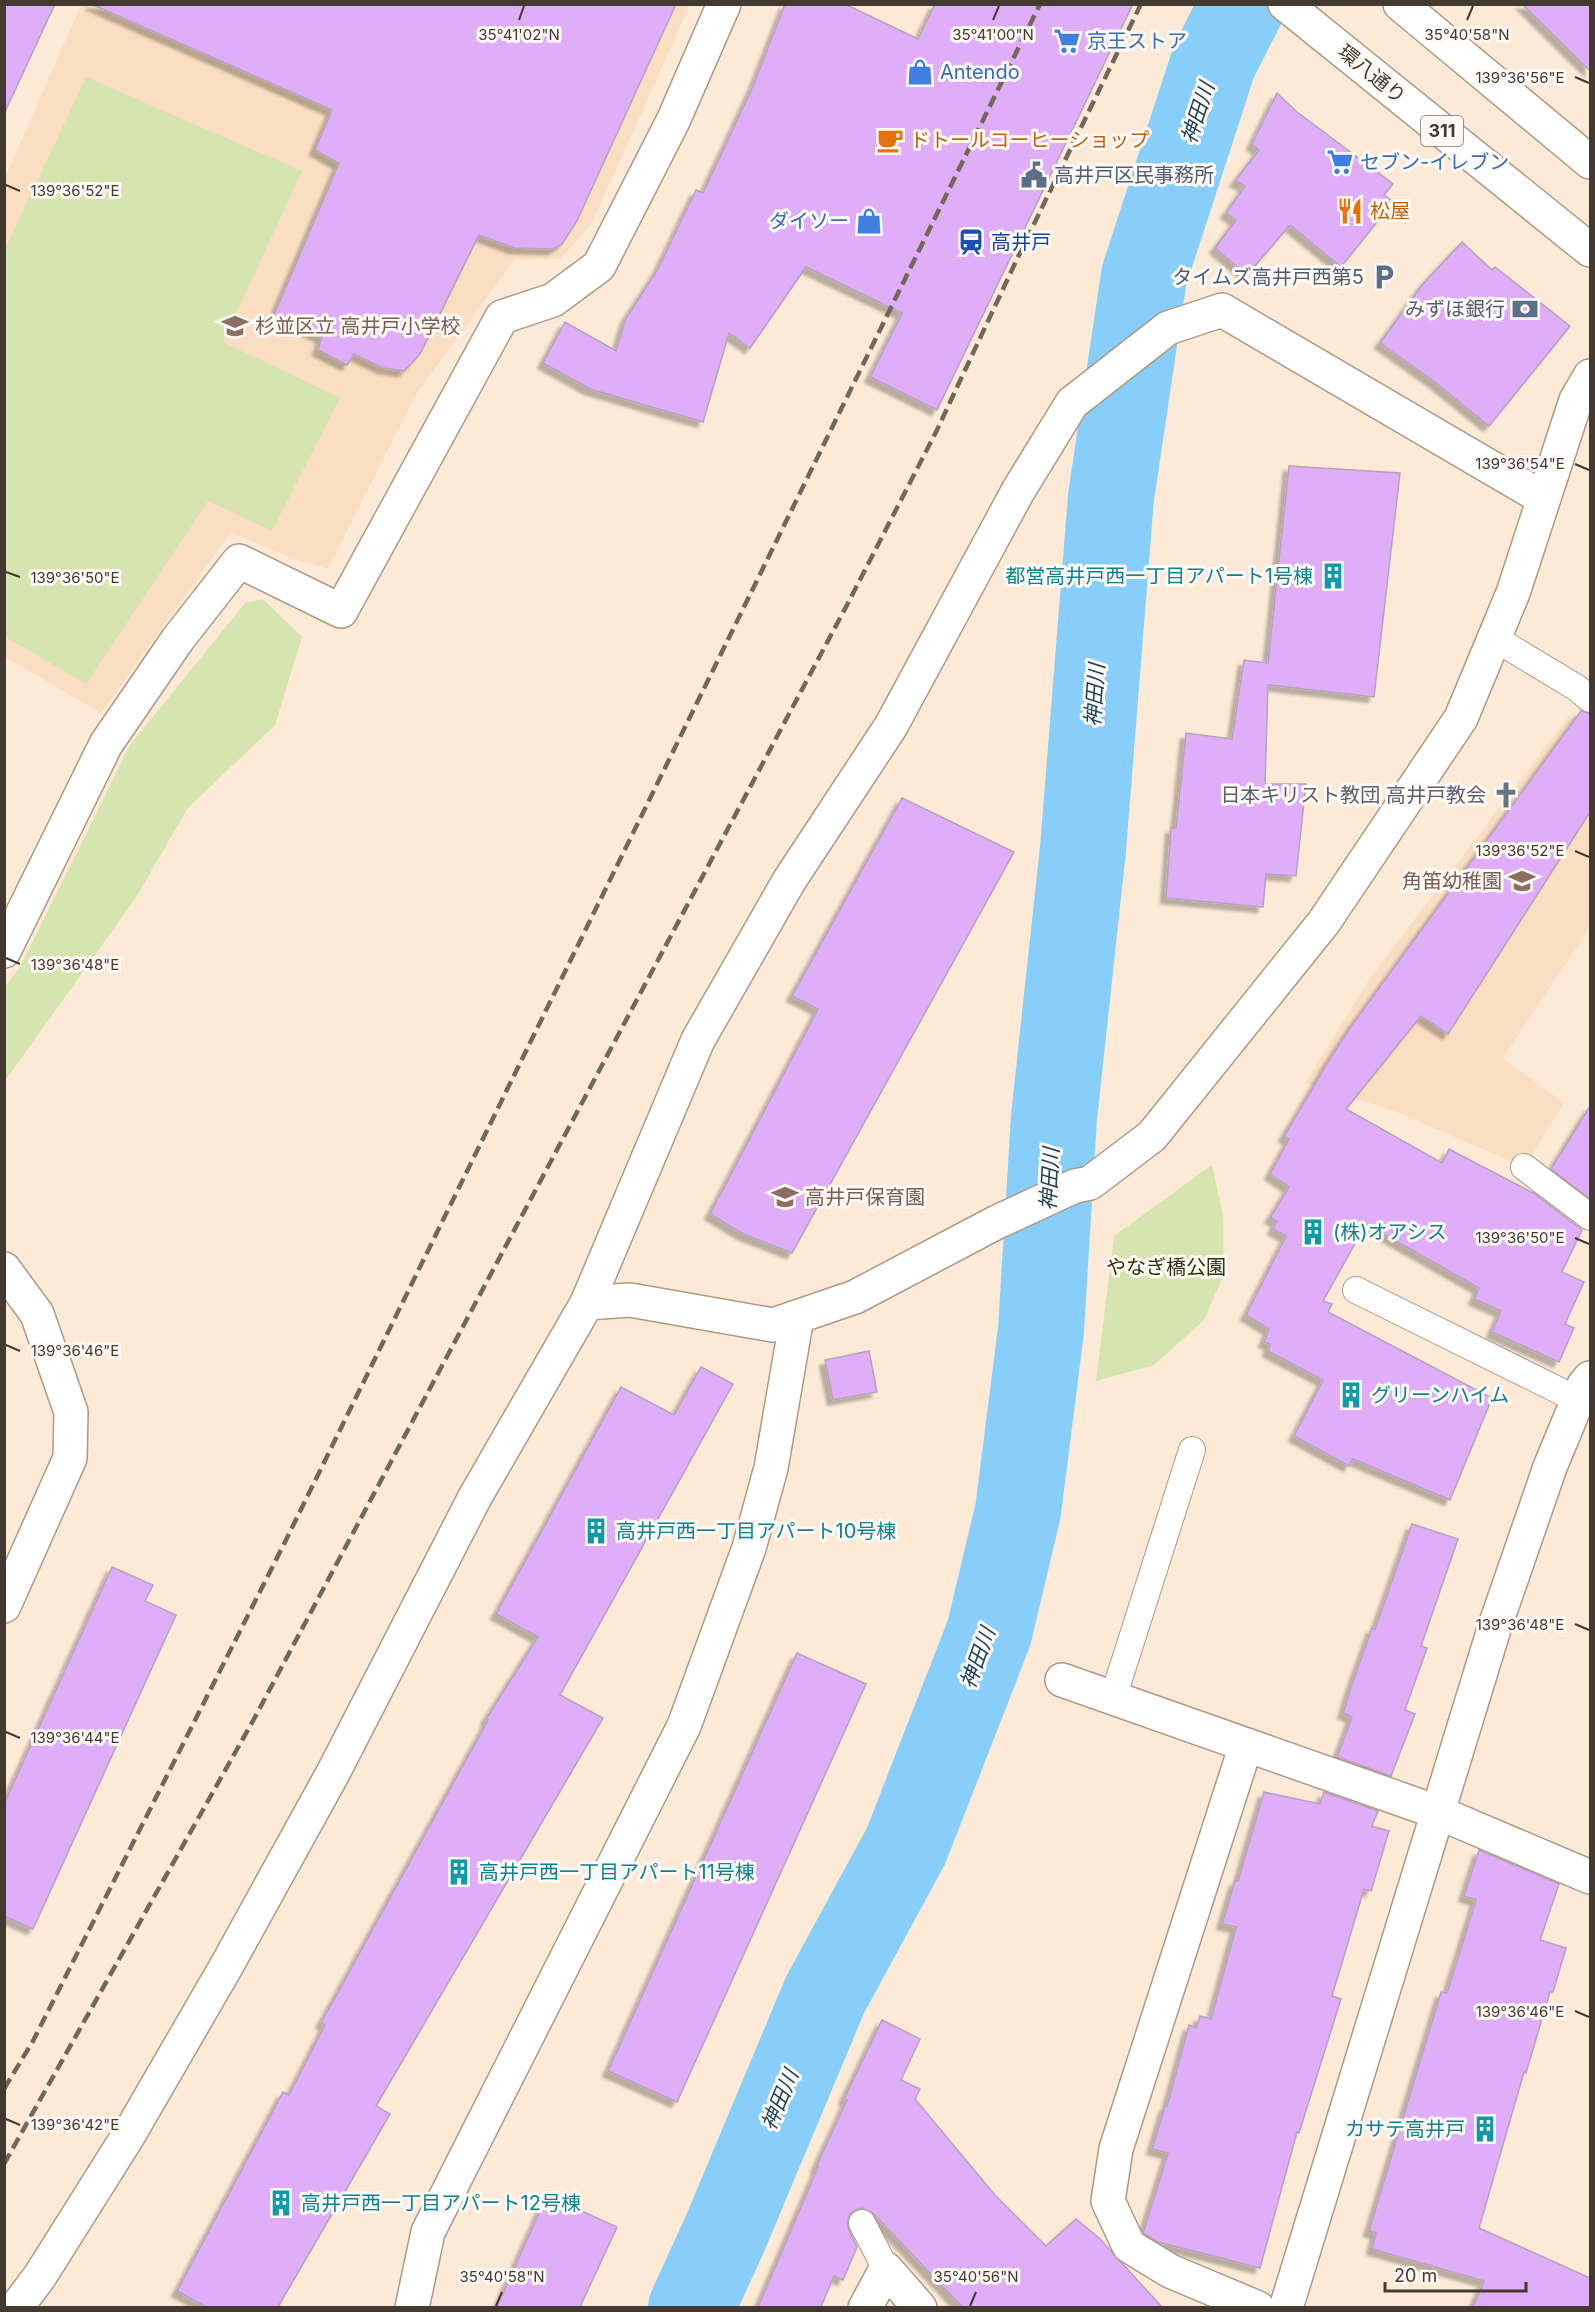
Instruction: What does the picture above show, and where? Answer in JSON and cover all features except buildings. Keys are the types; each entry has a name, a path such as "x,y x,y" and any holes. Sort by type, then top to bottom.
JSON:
{"street":[{"path":"4,951 106,744 178,639 239,561 341,611 502,317 553,300 599,266 673,121 724,4"},
{"path":"1401,4 1590,162"},
{"name":"環八通り","path":"1289,8 1590,250"},
{"path":"16,2307 40,2276 128,2136 227,1965 333,1773 474,1497 587,1304 698,1040 789,881 891,726 1018,491 1072,403 1168,328 1222,310 1544,498"},
{"path":"587,1304 630,1300 773,1325 855,1297 996,1222 1075,1186 1090,1183 1152,1136 1324,922 1461,718 1513,593 1576,400 1590,376"},
{"path":"4,1269 37,1314 71,1412 70,1458 4,1606"},
{"path":"412,2307 428,2232 684,1726 752,1536 771,1468 797,1317"},
{"path":"1286,2307 1494,1629 1550,1467 1584,1389"},
{"path":"1062,1680 1437,1812 1590,1877"},
{"path":"1246,1745 1116,2149 1108,2201 1129,2246 1170,2271 1258,2307"},
{"path":"865,2307 886,2269 920,2307"}],"lane":[{"path":"1494,638 1577,688 1590,699"},
{"path":"1524,1167 1590,1217"},
{"path":"1356,1290 1584,1389"},
{"path":"1113,1698 1192,1450"},
{"path":"862,2223 886,2269"}],"shaded area":[{"name":"杉並区立 高井戸小学校","path":"81,5 690,5 591,225 560,259 515,259 417,393 328,568 294,559 231,532 101,713 5,657 5,178"},
{"path":"1569,716 1590,732 1590,928 1503,1058 1564,1103 1524,1167 1392,1110 1305,1083 1370,978"}],"green space":[{"path":"86,77 302,171 223,342 340,398 272,531 208,501 86,684 4,636 5,249"},
{"path":"263,599 302,637 275,725 187,809 137,896 5,1081 5,986 19,969 130,745 245,603"},
{"name":"やなぎ橋公園","path":"1212,1165 1223,1216 1224,1274 1204,1320 1154,1365 1096,1381 1114,1236"}],"waterway":[{"name":"神田川","path":"691,2308 724,2236 825,1995 906,1846 989,1633 1018,1511 1041,1330 1054,1117 1083,849 1111,497 1144,276 1214,61 1243,4"}],"railway":[{"path":"4,2089 33,2041 284,1544 1040,4"},
{"path":"4,2164 254,1719 847,605 937,430 1141,4"}],"place":[{"name":"京王ストア","path":"1067,41"},
{"name":"Antendo","path":"920,72"},
{"name":"ドトールコーヒーショップ","path":"890,140"},
{"name":"セブン-イレブン","path":"1340,162"},
{"name":"高井戸区民事務所","path":"1034,175"},
{"name":"松屋","path":"1350,211"},
{"name":"ダイソー","path":"869,221"},
{"name":"高井戸","path":"971,242"},
{"name":"タイムズ高井戸西第5","path":"1384,277"},
{"name":"みずほ銀行","path":"1525,309"},
{"name":"杉並区立 高井戸小学校","path":"235,326"},
{"name":"都営高井戸西一丁目アパート1号棟","path":"1333,576"},
{"name":"日本キリスト教団 高井戸教会","path":"1506,795"},
{"name":"角笛幼稚園","path":"1522,881"},
{"name":"高井戸保育園","path":"785,1197"},
{"name":"(株)オアシス","path":"1313,1232"},
{"name":"グリーンハイム","path":"1351,1395"},
{"name":"高井戸西一丁目アパート10号棟","path":"596,1531"},
{"name":"高井戸西一丁目アパート11号棟","path":"459,1872"},
{"name":"カサテ高井戸","path":"1485,2129"},
{"name":"高井戸西一丁目アパート12号棟","path":"281,2203"}]}
